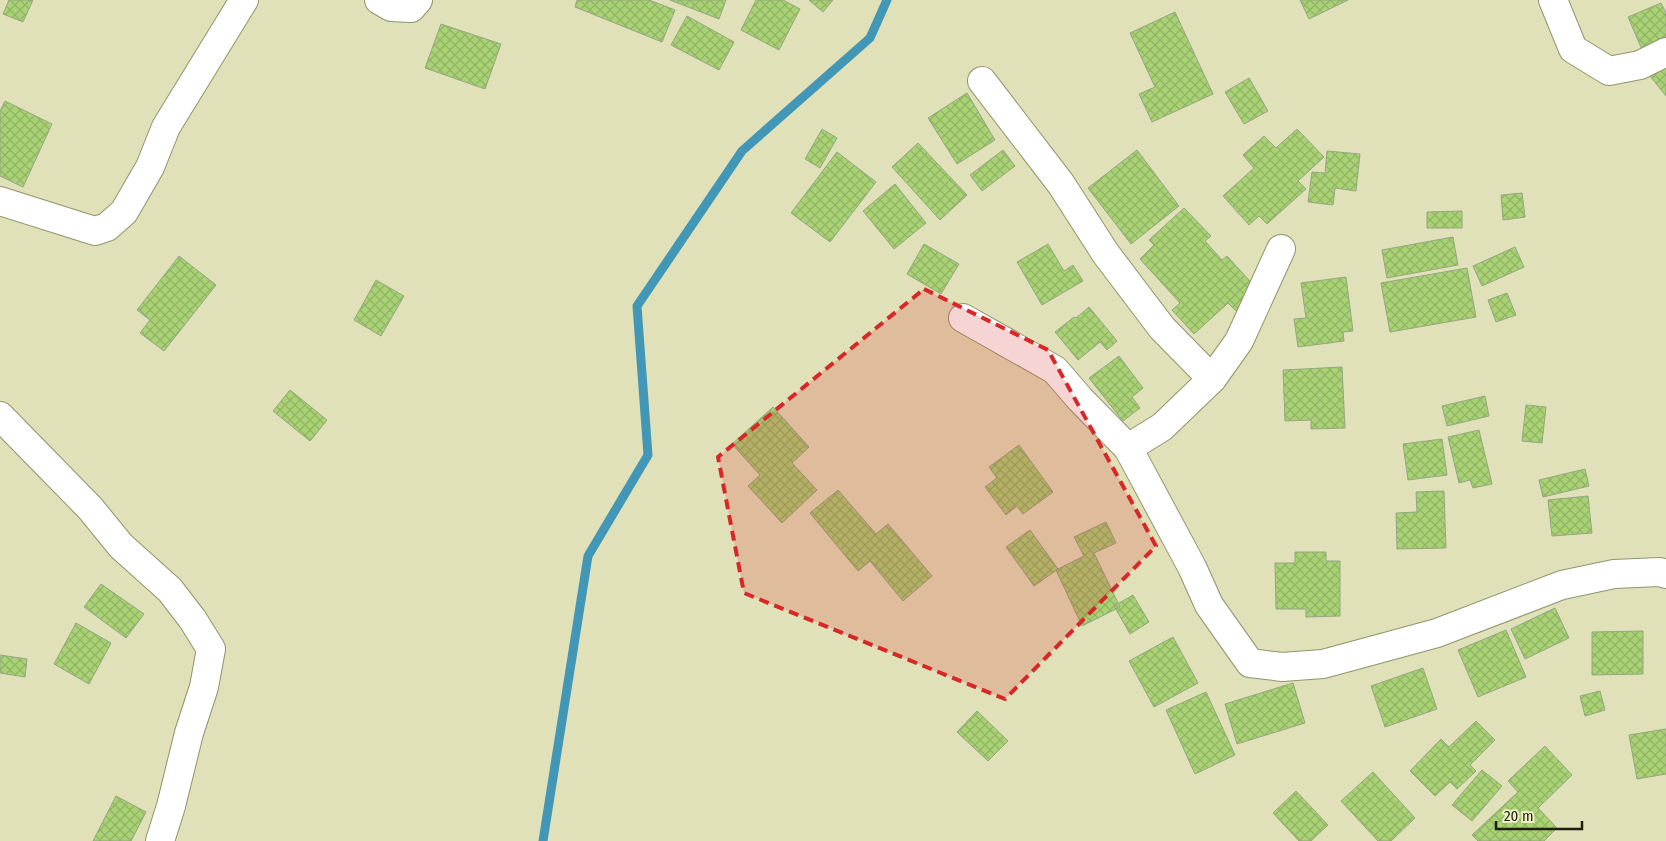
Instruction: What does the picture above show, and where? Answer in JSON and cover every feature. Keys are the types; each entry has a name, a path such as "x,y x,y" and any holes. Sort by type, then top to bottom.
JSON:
{"street":[{"path":"0,201 94,231 108,227 124,212 150,167 166,127 244,0"},
{"path":"379,0 391,7 411,8 418,0"},
{"path":"1553,0 1573,49 1609,71 1640,65 1666,52"},
{"path":"982,81 1061,184 1106,254 1162,328 1212,379"},
{"path":"1128,448 1162,427 1212,379 1239,341 1281,249"},
{"path":"963,318 1055,370 1080,399 1128,448 1192,567 1209,605 1250,663 1282,667 1324,664 1437,633 1562,585 1614,574 1660,572 1666,574"},
{"path":"0,416 90,508 121,546 170,590 193,620 211,649 204,687 189,733 171,806 160,841"}],"highlighted area":[{"path":"924,289 1048,350 1156,546 1005,699 744,593 718,457"}],"building":[{"path":"9,0 33,0 23,22 3,14"},
{"path":"577,0 649,0 675,10 662,42 575,7"},
{"path":"670,0 726,0 719,19"},
{"path":"756,0 783,0 800,9 779,50 741,30"},
{"path":"809,0 833,0 823,12"},
{"path":"1300,0 1348,0 1309,19"},
{"path":"1661,3 1666,13 1666,41 1643,52 1628,17"},
{"path":"1175,12 1213,94 1152,122 1139,94 1155,87 1130,33"},
{"path":"687,16 734,42 719,70 671,45"},
{"path":"441,24 501,44 485,89 425,68"},
{"path":"1666,62 1666,96 1649,75"},
{"path":"1249,78 1268,111 1244,124 1225,92"},
{"path":"967,93 995,140 957,164 928,118"},
{"path":"5,101 52,124 23,187 0,176 0,111"},
{"path":"822,129 837,138 820,168 805,159"},
{"path":"1297,129 1324,157 1298,181 1306,189 1267,224 1259,216 1249,225 1223,196 1254,168 1243,155 1264,136 1276,148"},
{"path":"918,143 967,195 940,220 892,167"},
{"path":"1003,150 1015,166 982,191 970,175"},
{"path":"1137,150 1179,206 1131,244 1088,188"},
{"path":"1327,151 1360,154 1356,191 1335,188 1333,205 1308,202 1312,172 1325,173"},
{"path":"837,152 876,182 830,242 791,213"},
{"path":"895,184 926,223 894,249 863,211"},
{"path":"1522,193 1525,217 1503,220 1501,195"},
{"path":"1184,208 1211,236 1205,241 1222,260 1227,256 1258,290 1236,311 1228,303 1194,334 1172,310 1180,303 1140,259 1154,245 1149,240"},
{"path":"1462,211 1462,228 1427,228 1427,212"},
{"path":"1453,237 1458,265 1387,278 1382,250"},
{"path":"924,244 959,264 941,294 907,274"},
{"path":"1048,244 1064,271 1073,265 1083,281 1042,305 1017,262"},
{"path":"1515,247 1524,267 1482,286 1473,266"},
{"path":"179,256 216,285 164,351 140,333 150,320 137,310"},
{"path":"1467,268 1476,317 1390,332 1381,283"},
{"path":"1346,277 1353,331 1343,332 1344,341 1298,347 1294,319 1306,318 1301,283"},
{"path":"376,280 404,296 381,336 354,320"},
{"path":"1507,293 1516,315 1496,322 1488,300"},
{"path":"1089,307 1117,341 1107,350 1100,342 1078,360 1055,332"},
{"path":"1119,356 1143,388 1132,397 1140,408 1123,421 1089,378"},
{"path":"1342,367 1345,428 1311,429 1311,420 1285,421 1283,370"},
{"path":"290,390 327,420 310,441 273,411"},
{"path":"1485,396 1489,416 1447,426 1442,406"},
{"path":"1526,405 1546,407 1542,443 1522,441"},
{"path":"773,407 809,447 792,463 817,490 782,523 748,486 760,475 732,444"},
{"path":"1479,430 1492,484 1473,488 1470,480 1459,483 1448,437"},
{"path":"1442,439 1447,475 1408,480 1403,444"},
{"path":"1019,445 1053,492 1023,514 1017,506 1006,515 985,487 997,478 989,467"},
{"path":"1585,469 1589,486 1543,497 1539,480"},
{"path":"838,490 876,534 888,524 932,576 903,601 870,561 858,571 810,513"},
{"path":"1444,491 1446,548 1397,549 1396,513 1417,512 1416,492"},
{"path":"1588,496 1592,533 1552,536 1548,500"},
{"path":"1106,522 1116,543 1094,553 1120,607 1082,626 1056,570 1084,556 1074,537"},
{"path":"1030,530 1058,569 1034,586 1006,547"},
{"path":"1295,552 1326,552 1326,561 1340,561 1340,616 1306,617 1306,609 1276,609 1275,563 1295,563"},
{"path":"101,584 144,614 126,638 84,607"},
{"path":"1133,595 1149,622 1130,634 1114,606"},
{"path":"1555,608 1569,638 1525,659 1511,629"},
{"path":"76,623 111,643 89,684 54,664"},
{"path":"1506,630 1526,677 1478,697 1458,650"},
{"path":"1643,631 1643,674 1592,675 1592,632"},
{"path":"1173,637 1198,683 1154,707 1129,661"},
{"path":"0,655 27,659 25,677 0,673"},
{"path":"1423,668 1437,709 1385,727 1371,686"},
{"path":"1293,683 1305,723 1237,744 1225,704"},
{"path":"1600,691 1605,710 1585,716 1580,696"},
{"path":"1206,692 1235,755 1195,774 1166,710"},
{"path":"977,711 1008,741 988,761 957,732"},
{"path":"1476,721 1495,740 1470,765 1476,771 1457,789 1450,782 1435,796 1410,771 1441,739 1449,747"},
{"path":"1666,729 1666,774 1637,779 1629,735"},
{"path":"1545,746 1572,775 1538,808 1557,828 1544,841 1478,841 1472,835 1518,792 1508,781"},
{"path":"1482,770 1502,786 1472,821 1452,805"},
{"path":"1373,772 1415,818 1391,841 1378,841 1341,801"},
{"path":"1296,791 1328,825 1311,841 1299,841 1273,813"},
{"path":"116,796 146,812 131,841 93,841"}],"waterway":[{"path":"543,841 588,556 648,455 637,306 742,151 870,38 887,0"}]}
